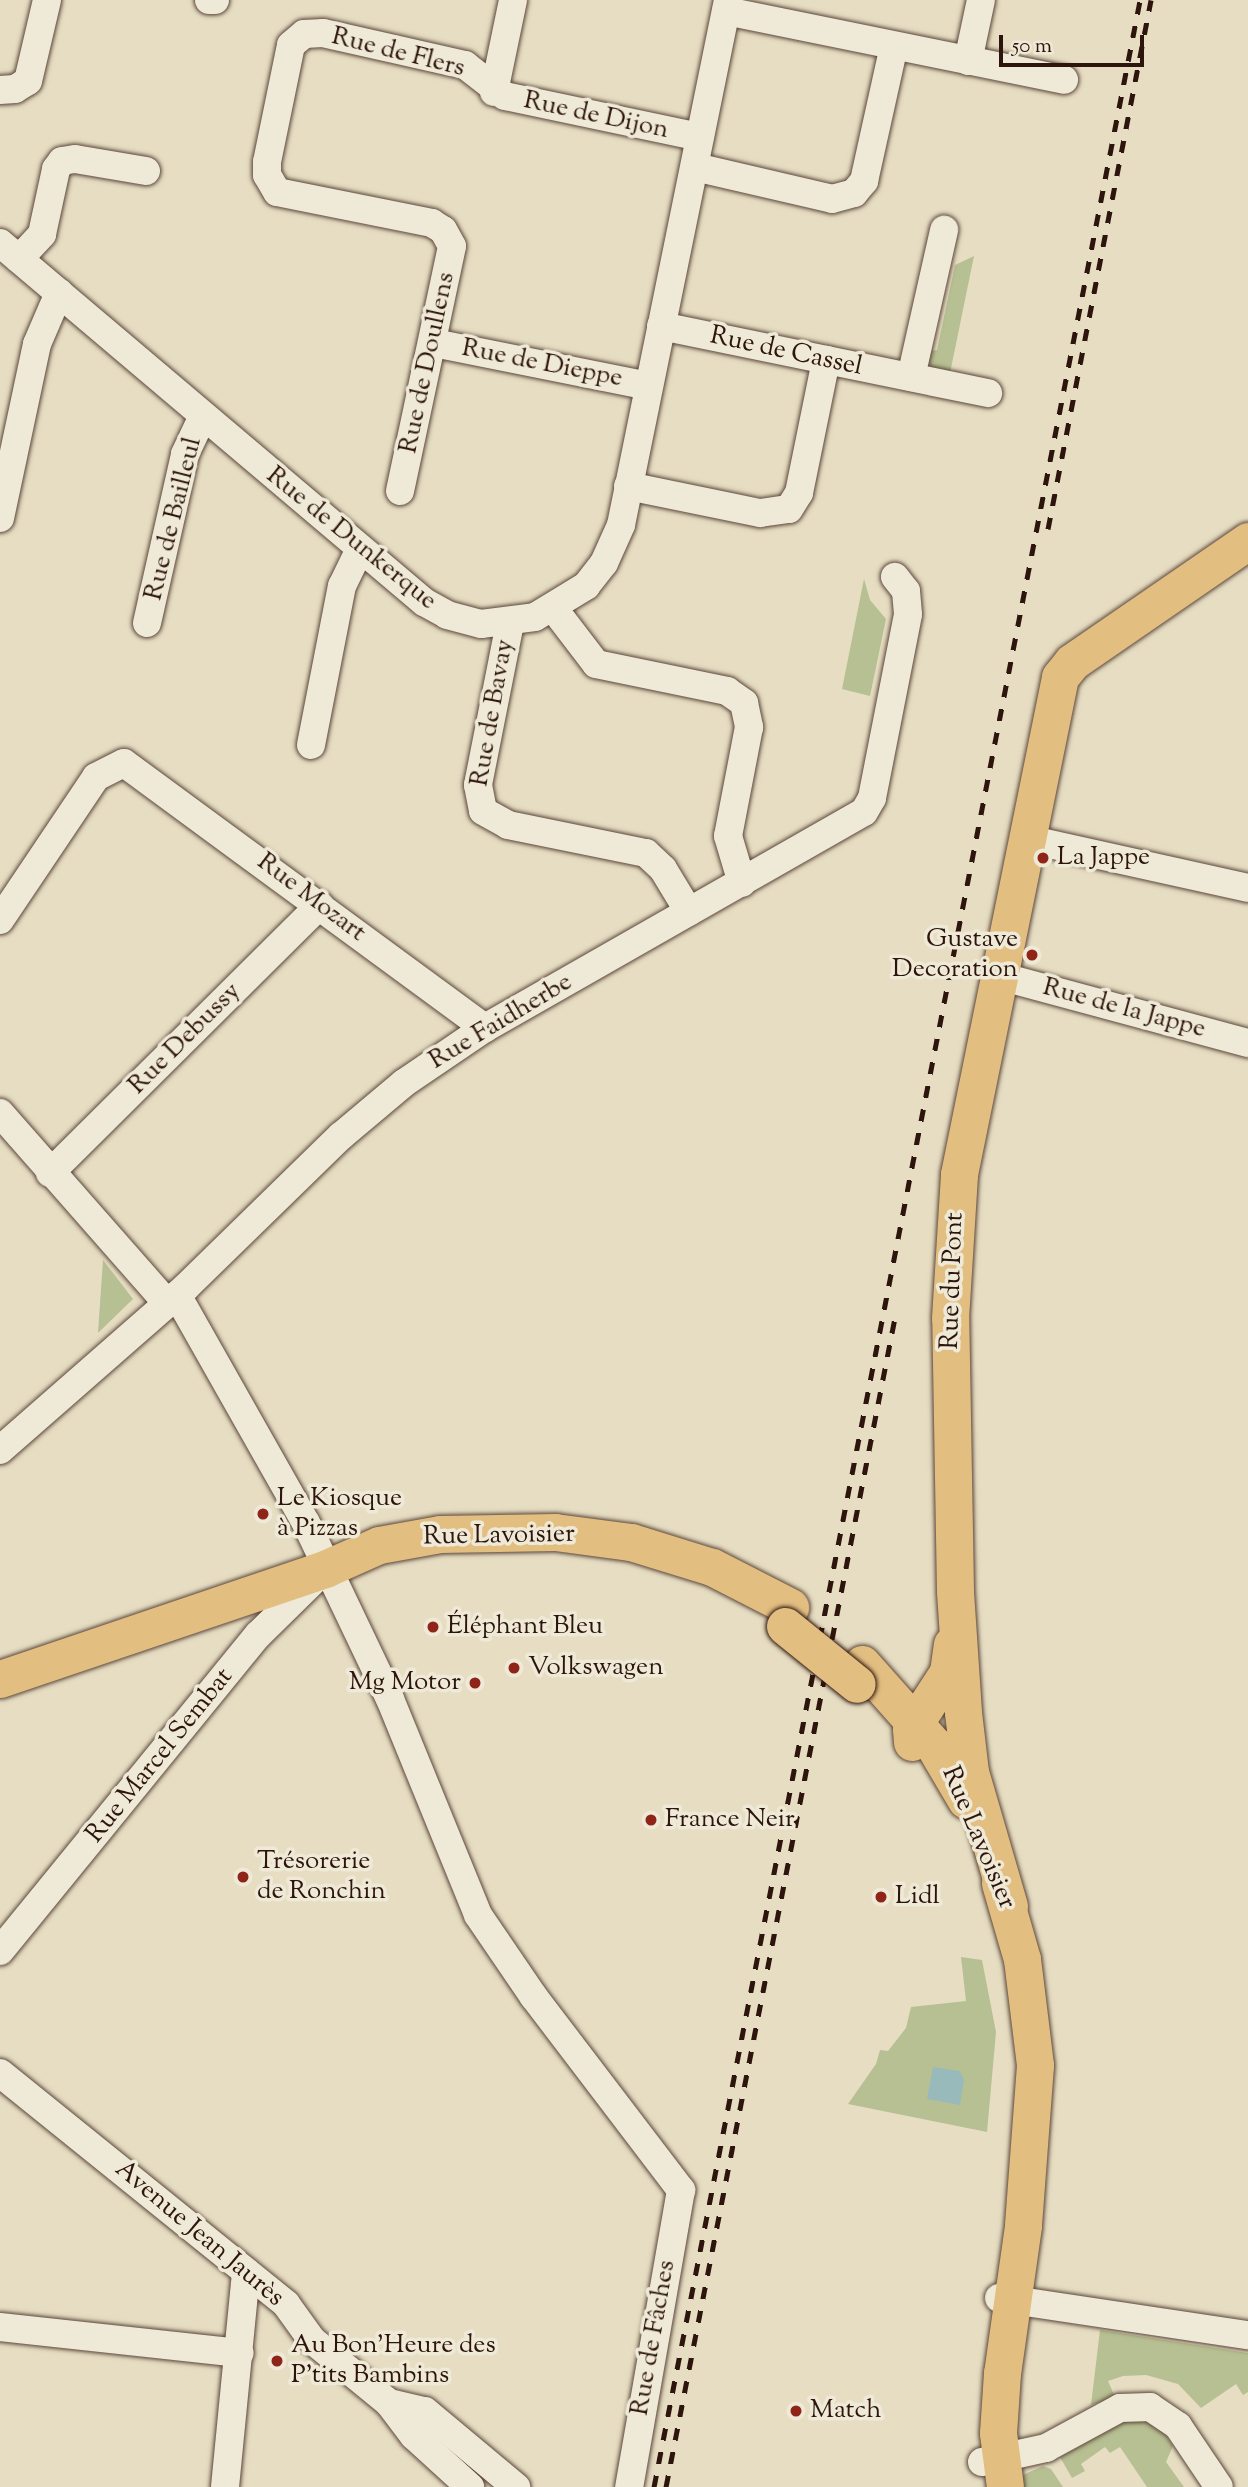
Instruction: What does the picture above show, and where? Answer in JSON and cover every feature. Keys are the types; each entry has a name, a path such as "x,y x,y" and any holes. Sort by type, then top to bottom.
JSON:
{"main road":[{"name":"Rue du Pont","path":"917,1734 948,1672 952,1635 955,1591 953,1233 959,1174 1054,697 1065,669 1248,541"},
{"name":"Rue Lavoisier","path":"0,1679 327,1568 379,1545 440,1534 516,1531 592,1535 684,1556 787,1617 864,1675 961,1788 1009,1906 1029,1999 1035,2077 1006,2299"},
{"name":"Rue Lavoisier","path":"327,1568 437,1549 486,1545 615,1555 693,1572 787,1617"},
{"name":"Rue du Pont","path":"955,1591 970,1772 1009,1906"},
{"name":"Rue du Pont","path":"864,1675 902,1685 930,1677 946,1659 952,1635"},
{"name":"Rue du Pont","path":"917,1734 951,1711 962,1678"},
{"name":"Rue Lavoisier","path":"917,1734 983,1874 1013,2001 1021,2104 998,2433 992,2474"}],"street":[{"path":"0,90 15,89 28,81 47,0"},
{"path":"209,0 215,0"},
{"path":"494,92 513,0"},
{"path":"968,61 981,0"},
{"path":"727,5 894,46 1064,80"},
{"name":"Rue de Dunkerque","path":"9,251 435,610 481,624 510,623 554,609 586,586 604,564 621,525 727,5"},
{"name":"Rue de Flers","path":"447,235 432,223 285,196 269,181 267,162 291,45 304,34 324,33 465,65 494,92"},
{"path":"695,167 832,199 853,193 864,181 894,46"},
{"name":"Rue de Dijon","path":"494,92 700,137"},
{"path":"9,251 42,234 56,169 62,161 75,159 146,171"},
{"path":"911,377 944,230"},
{"name":"Rue de Doullens","path":"400,491 451,258 447,235"},
{"path":"0,518 37,344 59,293"},
{"name":"Rue de Cassel","path":"661,326 988,393"},
{"name":"Rue de Dieppe","path":"434,343 649,386"},
{"path":"628,486 760,513 789,509 799,493 826,360"},
{"name":"Rue de Bailleul","path":"147,623 185,454 203,416"},
{"path":"311,745 342,586 360,549"},
{"name":"Rue Faidherbe","path":"0,1450 171,1299 369,1111 485,1028 741,883 869,806 909,608 906,591 895,577"},
{"path":"554,609 596,664 727,691 744,703 750,723 728,836 741,883"},
{"name":"Rue de Bavay","path":"510,623 478,785 483,811 508,825 646,853 663,869 689,912"},
{"name":"Rue Mozart","path":"0,920 96,777 116,764 136,769 485,1028"},
{"path":"1027,839 1248,888"},
{"name":"Rue Debussy","path":"50,1173 320,905"},
{"name":"Rue de la Jappe","path":"999,976 1248,1043"},
{"path":"0,1113 50,1173 171,1299 258,1433 327,1568"},
{"name":"Rue Marcel Sembat","path":"0,1951 264,1629 327,1568"},
{"name":"Rue de Fâches","path":"327,1568 390,1699 478,1915 534,1997 681,2190 629,2487"},
{"name":"Avenue Jean Jaurès","path":"0,2073 286,2304 312,2340 389,2403 409,2429 470,2487"},
{"path":"225,2487 246,2272"},
{"path":"1006,2299 1248,2335"},
{"path":"0,2327 240,2353"},
{"name":"Avenue Jean Jaurès","path":"389,2403 425,2411 516,2487"},
{"path":"992,2474 1120,2409 1150,2407 1178,2427 1219,2487"}],"green space":[{"path":"974,256 949,378 931,367 924,352 937,350 955,265"},
{"path":"864,579 870,600 886,619 870,696 842,689"},
{"path":"103,1260 133,1299 98,1333"},
{"path":"961,1957 982,1960 996,2032 987,2132 848,2104 876,2064 880,2050 888,2051 906,2028 911,2007 966,2001"},
{"path":"1100,2330 1248,2353 1248,2392 1243,2395 1236,2384 1201,2408 1178,2384 1146,2375 1123,2376 1108,2381 1115,2397 1091,2405"},
{"path":"1124,2422 1146,2422 1162,2430 1173,2446 1166,2462 1184,2487 1147,2487 1120,2447 1110,2453 1105,2447 1081,2464 1085,2471 1072,2478 1060,2457"},
{"path":"1043,2466 1051,2469 1063,2487 1022,2487 1023,2475"}],"water":[{"path":"933,2067 960,2071 964,2080 960,2105 927,2099"}],"railway":[{"path":"654,2487 1140,0"},
{"path":"1048,529 1151,0"},
{"path":"666,2487 896,1312"}],"place":[{"name":"La Jappe","path":"1043,858"},
{"name":"Gustave Decoration","path":"1032,955"},
{"name":"Le Kiosque à Pizzas","path":"263,1514"},
{"name":"Éléphant Bleu","path":"433,1627"},
{"name":"Volkswagen","path":"514,1668"},
{"name":"Mg Motor","path":"475,1683"},
{"name":"France Neir","path":"651,1820"},
{"name":"Trésorerie de Ronchin","path":"243,1877"},
{"name":"Lidl","path":"881,1897"},
{"name":"Au Bon'Heure des P'tits Bambins","path":"277,2361"},
{"name":"Match","path":"796,2411"}]}
